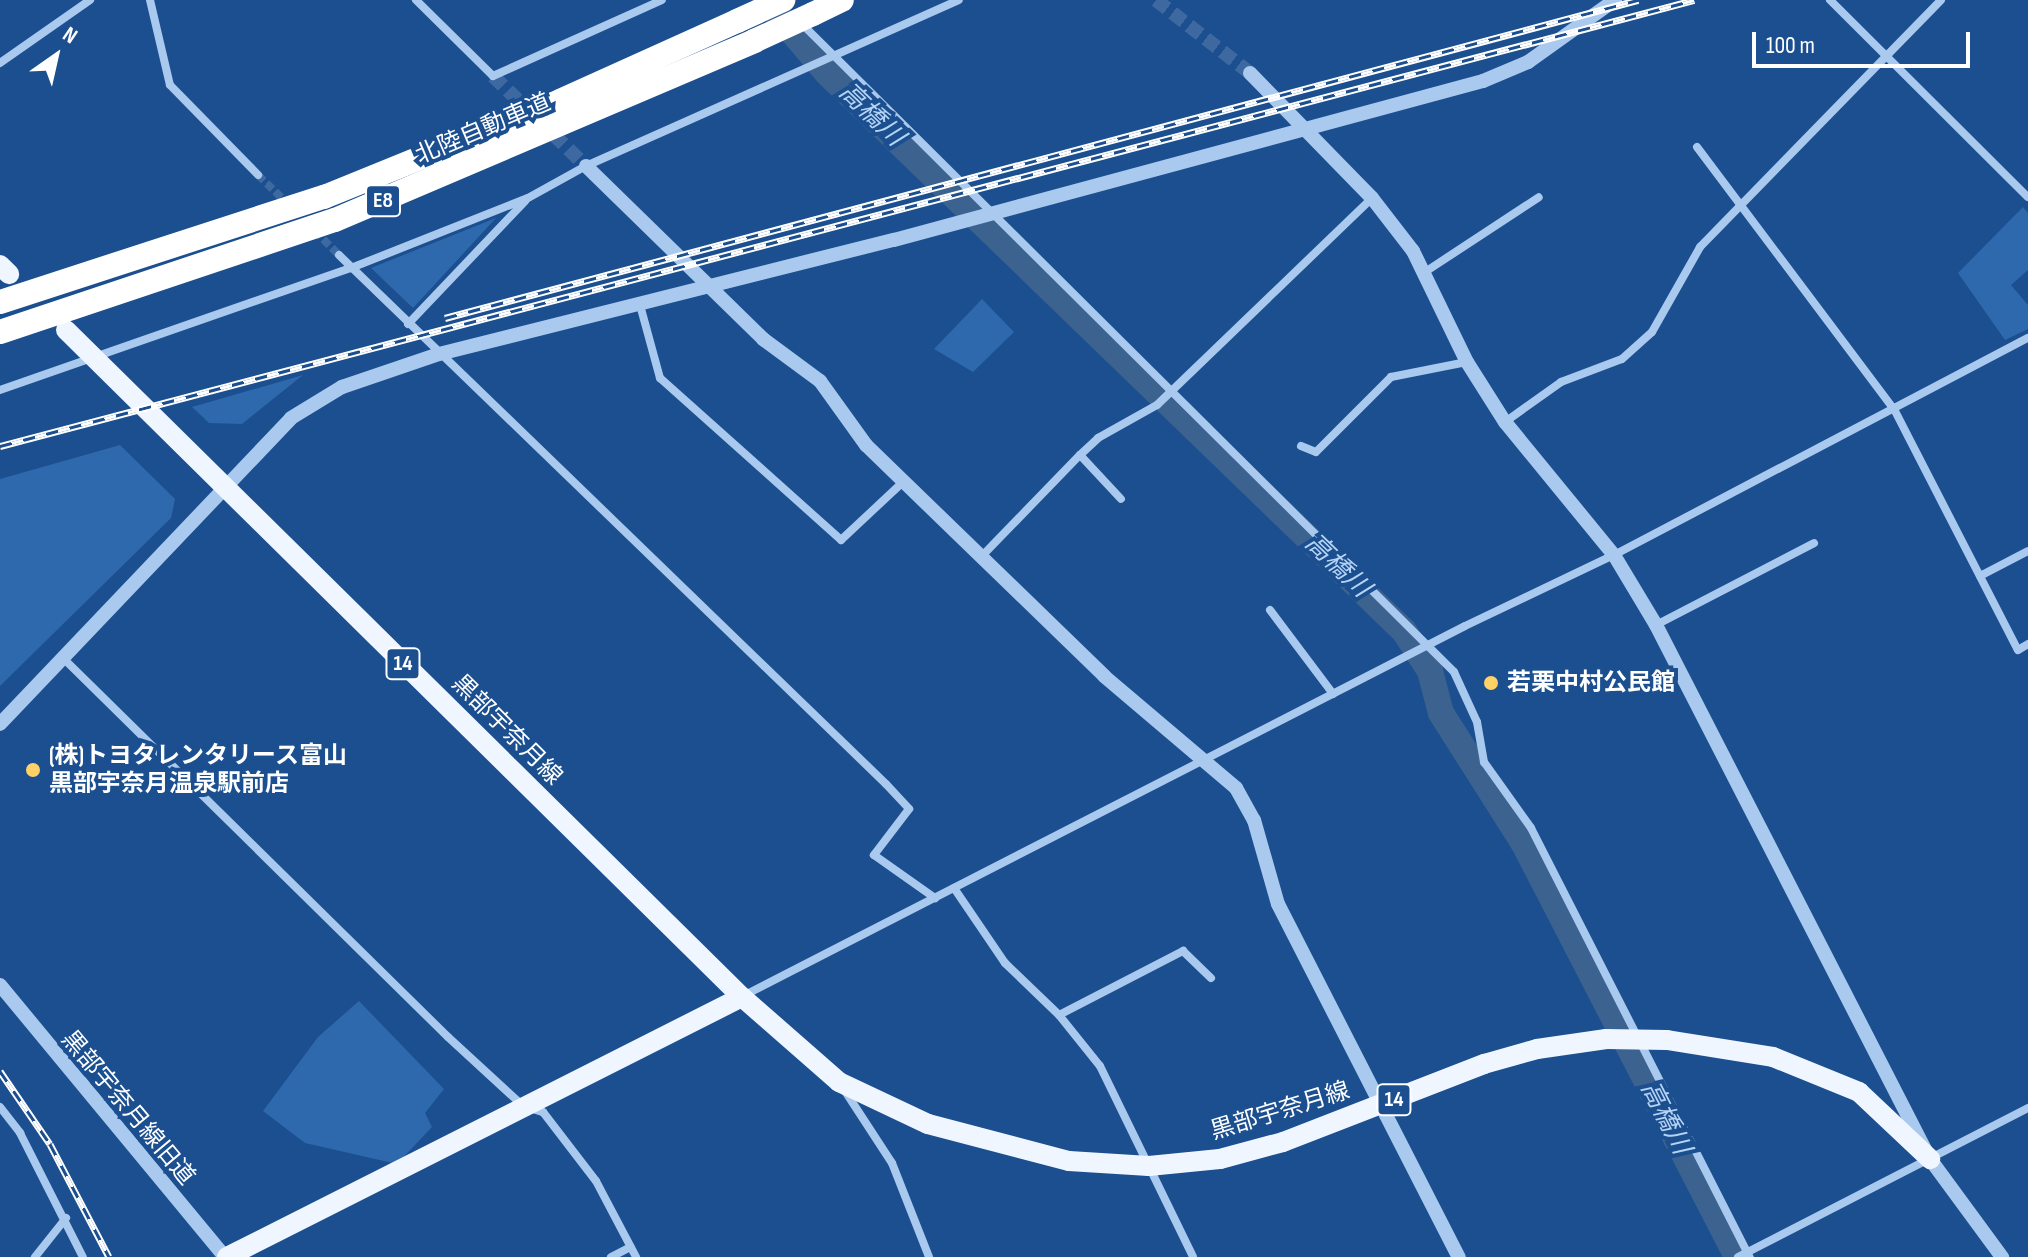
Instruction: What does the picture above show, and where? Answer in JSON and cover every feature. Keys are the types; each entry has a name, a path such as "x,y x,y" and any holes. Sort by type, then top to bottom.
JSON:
{"highway":[{"name":"北陸自動車道","path":"0,302 324,197 560,101 783,0"},
{"name":"北陸自動車道","path":"0,332 335,220 754,41 842,0"}],"main road":[{"name":"黒部宇奈月線","path":"66,330 742,997 839,1082 928,1124 991,1144 1069,1161 1149,1166 1220,1159 1381,1105 1484,1064 1537,1049 1596,1039 1639,1040 1724,1046 1859,1092 1930,1159"},
{"path":"226,1257 742,997"}],"street":[{"path":"0,63 90,0"},
{"path":"150,0 170,85 258,175"},
{"path":"416,0 493,76 662,0"},
{"path":"775,0 835,54 1429,644 1467,695 1484,762 1531,828 1749,1254"},
{"path":"0,390 351,268 528,198 586,166 959,0"},
{"path":"0,724 226,490 291,418 342,387 439,354 993,214 1483,81 1528,62 1615,0"},
{"path":"1830,0 2028,197"},
{"path":"1505,422 1561,382 1622,359 1652,332 1700,247 1941,0"},
{"path":"1250,73 1372,198 1425,272 1467,362 1505,422 1614,555 1656,625 1930,1159 2002,1257"},
{"path":"1697,147 1894,409 2018,650 2028,644"},
{"path":"586,166 763,339 820,381 866,445 1104,676 1236,788 1254,820 1278,904 1459,1257"},
{"path":"1425,272 1539,197"},
{"path":"408,324 528,198"},
{"path":"981,557 1080,455 1173,391 1372,198"},
{"path":"339,255 909,809 874,855 935,898"},
{"path":"640,305 660,378 841,540 904,481"},
{"path":"742,997 1429,644 1614,555 2028,338"},
{"path":"1301,446 1316,452 1391,377 1467,362"},
{"path":"1080,455 1121,499"},
{"path":"1656,625 1814,543"},
{"path":"1980,576 2028,551"},
{"path":"1270,610 1333,694"},
{"path":"64,659 523,1106 543,1112 596,1181 636,1257"},
{"path":"954,888 1005,963 1059,1015 1100,1066 1193,1257"},
{"path":"1059,1015 1183,951 1211,978"},
{"name":"黒部宇奈月線旧道","path":"0,985 226,1257"},
{"path":"839,1082 892,1163 929,1257"},
{"path":"0,1107 66,1218 83,1257"},
{"path":"1738,1257 2028,1108"},
{"path":"35,1257 66,1218"},
{"path":"611,1257 631,1247"}],"shaded area":[{"path":"2023,207 2028,213 2028,270 2011,285 2028,305 2028,329 2005,340 1958,273"},
{"path":"496,218 413,308 371,268"},
{"path":"982,299 1014,332 973,372 934,349"},
{"path":"303,375 242,424 209,423 192,407"},
{"path":"120,445 175,499 171,518 0,686 0,479"},
{"path":"359,1001 444,1089 425,1113 432,1127 397,1164 305,1143 263,1111 318,1037"}],"waterway":[{"name":"高橋川","path":"765,0 828,74 1404,631 1430,671 1441,713 1523,842 1737,1257"}],"tunnel":[{"path":"1156,0 1250,73"},
{"path":"493,76 586,166"},
{"path":"258,175 289,205"},
{"path":"315,231 339,255"}],"railway":[{"path":"445,318 1638,0"},
{"path":"0,446 1694,0"},
{"path":"0,1071 50,1144 109,1257"}],"place":[{"name":"若栗中村公民館","path":"1491,683"},
{"name":"(株)トヨタレンタリース富山 黒部宇奈月温泉駅前店","path":"33,770"}]}
